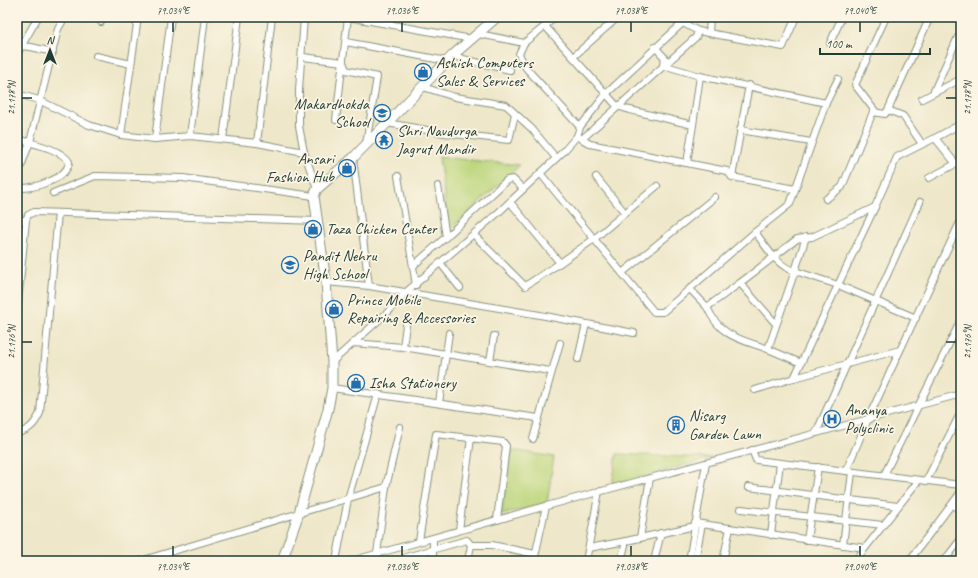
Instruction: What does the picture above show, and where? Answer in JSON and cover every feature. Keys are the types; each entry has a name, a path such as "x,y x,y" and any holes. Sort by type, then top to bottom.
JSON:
{"street":[{"path":"17,54 19,46 38,17"},
{"path":"17,177 30,142 39,100 58,29 65,17"},
{"path":"78,17 84,19 86,17"},
{"path":"120,134 138,17"},
{"path":"155,139 172,17"},
{"path":"190,136 205,17"},
{"path":"223,139 239,17"},
{"path":"257,143 272,17"},
{"path":"282,561 299,513 328,409 332,388 332,362 326,282 315,192 304,152 299,126 299,90 303,58 304,17"},
{"path":"336,120 348,17 475,37 524,43"},
{"path":"54,193 95,176 183,178 315,192 353,158 450,58 497,17"},
{"path":"555,17 524,43 519,54 526,68 580,127"},
{"path":"573,57 618,17"},
{"path":"579,138 580,127 606,94 688,17"},
{"path":"709,33 710,17"},
{"path":"683,23 698,31 784,47 796,17"},
{"path":"830,43 842,17"},
{"path":"886,17 855,85 875,111 885,114 930,17"},
{"path":"545,26 617,106 693,124"},
{"path":"332,362 405,293 474,235 556,158 696,37 698,31"},
{"path":"933,93 958,38 961,36"},
{"path":"346,42 463,59 510,70"},
{"path":"19,46 53,52"},
{"path":"655,48 665,58 664,65"},
{"path":"96,56 131,64"},
{"path":"303,58 343,62"},
{"path":"343,62 346,70 377,77 366,144"},
{"path":"664,65 700,76 749,85 826,103"},
{"path":"687,163 700,76"},
{"path":"540,173 654,312 662,312 755,232 794,195 811,142 826,103 838,79"},
{"path":"922,99 961,79"},
{"path":"732,177 749,85"},
{"path":"422,87 455,97 506,105 532,129 556,158"},
{"path":"17,94 39,100 89,124 120,134 155,139 190,136 223,139 257,143 304,152"},
{"path":"888,110 903,116 922,144"},
{"path":"826,199 842,186 872,114 875,111"},
{"path":"387,123 444,133 509,140 515,114"},
{"path":"794,378 897,157 961,124"},
{"path":"740,130 811,142"},
{"path":"579,138 590,144 727,172 732,177 794,195"},
{"path":"929,178 959,164 935,138"},
{"path":"17,139 48,148 67,158 70,164 64,172 40,185 28,188 17,188"},
{"path":"353,158 369,286"},
{"path":"398,176 416,285"},
{"path":"596,177 625,213"},
{"path":"413,266 507,180 514,179 523,189"},
{"path":"438,186 446,237"},
{"path":"474,235 525,286 594,239 657,186"},
{"path":"622,273 715,197"},
{"path":"510,202 560,263"},
{"path":"816,433 920,202"},
{"path":"707,307 797,239 812,237 875,207"},
{"path":"17,314 26,220 31,213 318,221"},
{"path":"17,434 30,428 36,422 40,413 58,213"},
{"path":"17,220 26,220"},
{"path":"843,545 849,501 849,471 868,419 961,220"},
{"path":"755,232 774,256 786,268 838,285 916,318"},
{"path":"768,349 806,237"},
{"path":"441,264 460,288"},
{"path":"326,282 369,286 634,333"},
{"path":"740,283 776,324"},
{"path":"690,289 707,307 722,331 731,336 801,363"},
{"path":"884,475 961,320"},
{"path":"578,360 586,324"},
{"path":"403,346 406,325"},
{"path":"439,403 449,333"},
{"path":"490,361 494,336"},
{"path":"353,343 403,346 550,371"},
{"path":"533,439 552,375 550,371 560,343"},
{"path":"754,390 900,350"},
{"path":"332,388 538,418"},
{"path":"336,561 348,499 378,394"},
{"path":"351,561 599,491 961,394"},
{"path":"854,561 898,506 923,480 961,412"},
{"path":"376,561 386,487 400,426"},
{"path":"419,541 435,436 439,434 503,442 506,446 497,520"},
{"path":"468,561 469,543 462,529 471,438"},
{"path":"752,450 756,460 961,485"},
{"path":"689,561 706,462"},
{"path":"771,535 780,463"},
{"path":"807,540 818,467"},
{"path":"640,538 650,478"},
{"path":"140,561 386,487"},
{"path":"748,487 777,492 898,506"},
{"path":"586,561 599,491"},
{"path":"909,561 961,492"},
{"path":"952,505 961,512"},
{"path":"534,561 546,506"},
{"path":"742,509 883,525"},
{"path":"695,561 702,524"},
{"path":"589,548 702,524 865,548"},
{"path":"723,561 730,528"},
{"path":"654,561 661,533"},
{"path":"433,539 433,561"},
{"path":"944,561 961,539"},
{"path":"621,561 626,541"},
{"path":"406,561 406,557 434,549 469,543 535,554"}],"green space":[{"path":"439,157 520,165 449,230"},
{"path":"512,450 554,457 547,503 501,515"},
{"path":"617,454 712,458 612,485"}],"place":[{"name":"Ashish Computers Sales & Services","path":"423,72"},
{"name":"Makardhokda School","path":"382,113"},
{"name":"Shri Navdurga Jagrut Mandir","path":"384,140"},
{"name":"Ansari Fashion Hub","path":"347,168"},
{"name":"Taza Chicken Center","path":"313,229"},
{"name":"Pandit Nehru High School","path":"290,265"},
{"name":"Prince Mobile Repairing & Accessories","path":"334,309"},
{"name":"Isha Stationery","path":"356,383"},
{"name":"Ananya Polyclinic","path":"832,419"},
{"name":"Nisarg Garden Lawn","path":"676,425"}]}
